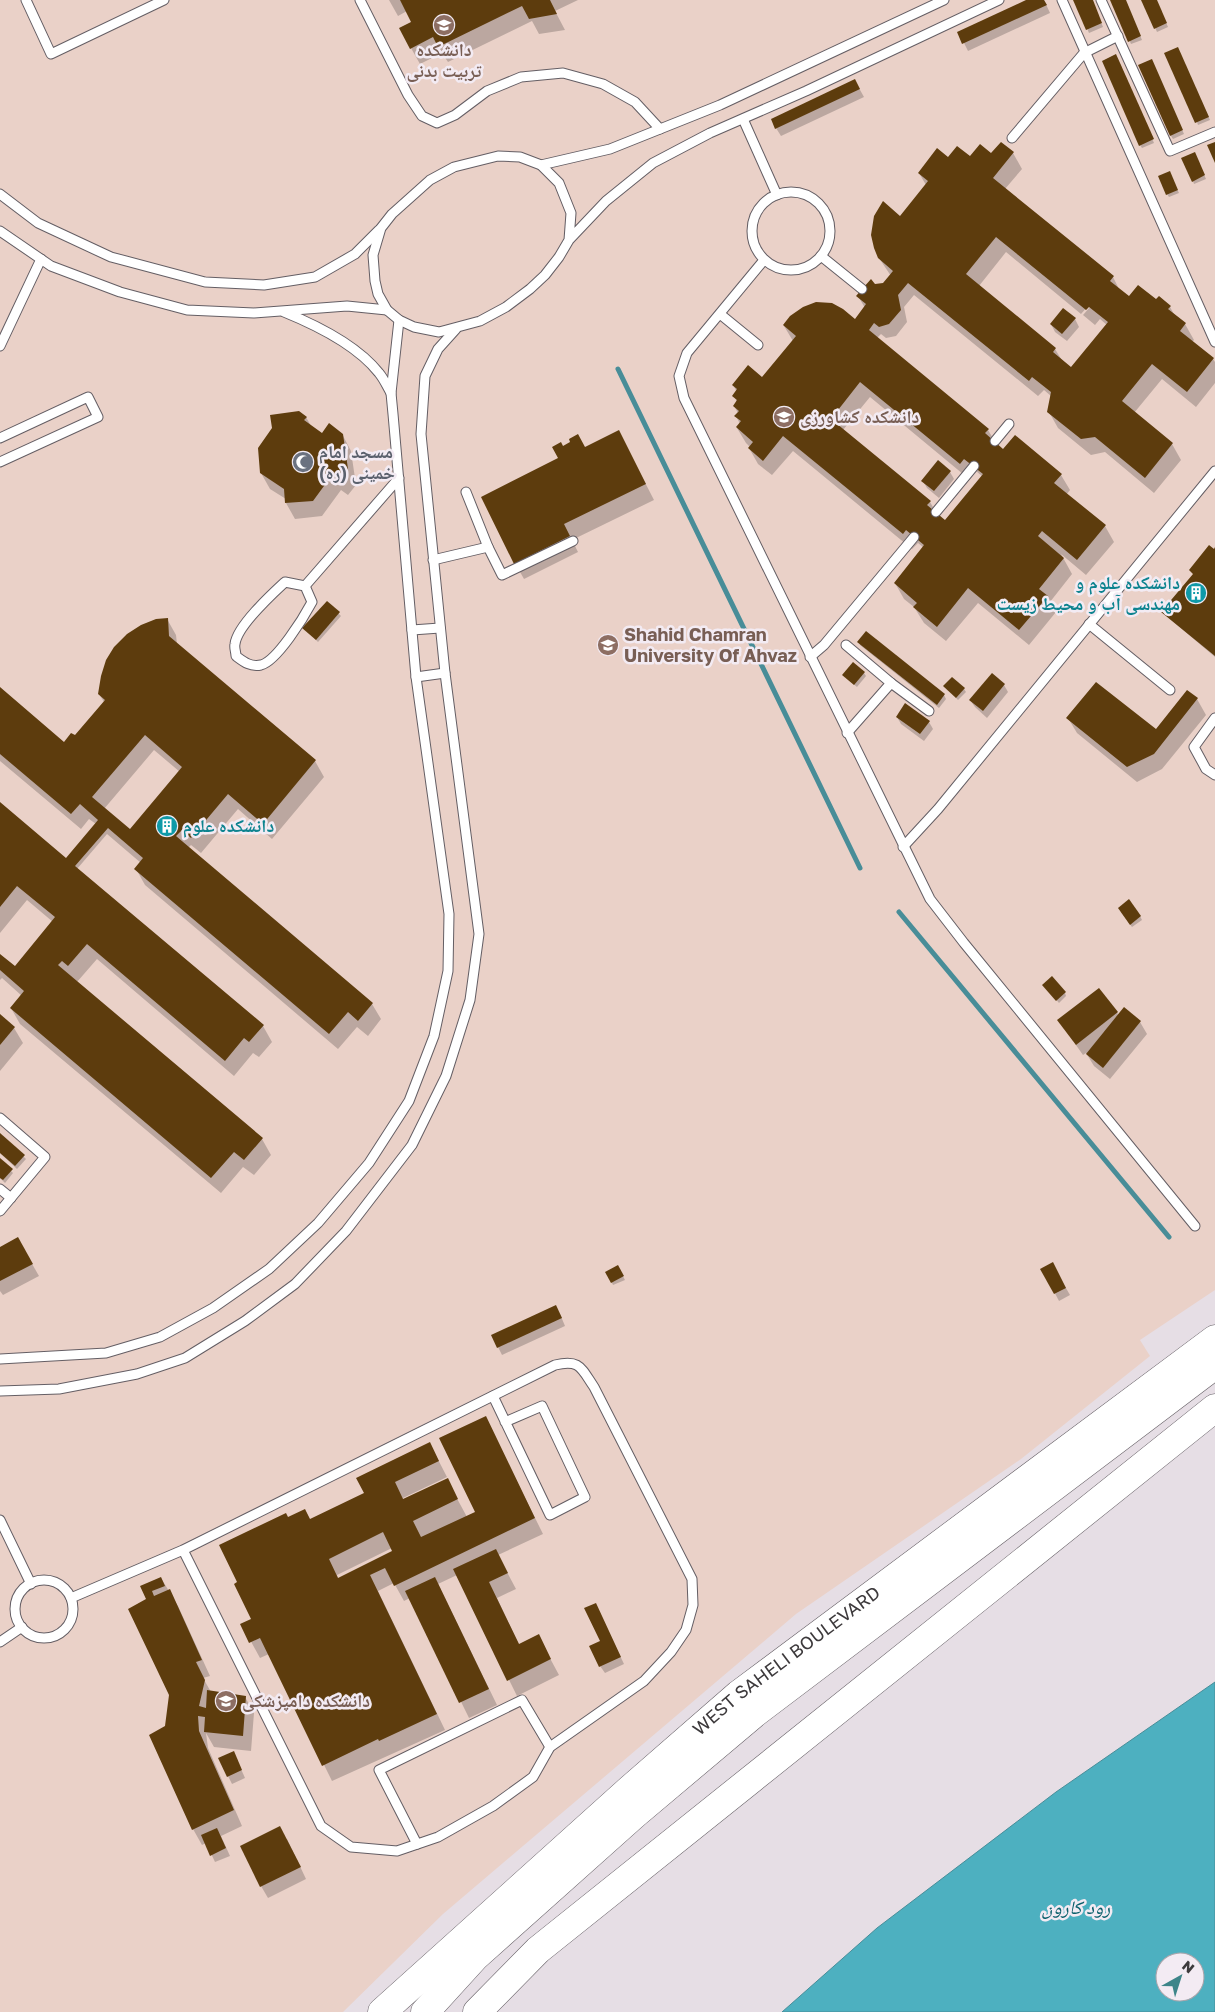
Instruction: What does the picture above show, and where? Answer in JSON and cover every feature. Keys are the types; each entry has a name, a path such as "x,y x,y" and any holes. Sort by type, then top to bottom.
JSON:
{"main road":[{"name":"WEST SAHELI BOULEVARD","path":"382,2012 630,1789 739,1694 1215,1339"},
{"name":"WEST SAHELI BOULEVARD","path":"425,2012 475,1957 634,1815 755,1713 1215,1365"},
{"path":"477,2012 538,1950 1215,1408"}],"lane":[{"path":"26,0 52,54 164,0"},
{"path":"360,0 408,96 422,116 431,120 438,123 455,115 487,91 521,77 563,73 604,84 627,97 635,102 660,129"},
{"path":"541,165 610,149 720,105 944,0"},
{"path":"381,228 373,255 373,268 378,294 387,310 399,320 414,327 440,332 480,321 506,307 545,275 569,240 606,201 653,163 710,133 999,0"},
{"path":"1062,0 1084,53 1215,342"},
{"path":"1101,0 1170,151 1215,132"},
{"path":"1012,138 1084,53 1118,36"},
{"path":"743,119 777,195"},
{"path":"0,194 38,223 110,256 205,282 264,284 315,277 355,254 392,214 430,180 454,167 498,156 520,157 541,165 559,183 571,213 569,240"},
{"path":"792,191 810,196 824,209 831,227 828,246 821,256 817,261 800,270 781,270 764,260 754,244 752,226 759,208 773,196 792,191"},
{"path":"0,231 51,266 120,292 187,310 254,313 347,306 387,310"},
{"path":"821,256 862,289"},
{"path":"0,346 41,259"},
{"path":"764,260 687,353 679,376 683,394 930,899 1195,1226"},
{"path":"282,310 314,324 360,354 378,372 392,393"},
{"path":"720,314 758,345"},
{"path":"0,1359 106,1353 160,1337 213,1308 270,1269 318,1223 369,1163 409,1101 434,1036 448,971 449,914 416,677 399,478 392,393 399,320"},
{"path":"0,1391 59,1389 137,1374 185,1358 245,1321 295,1284 346,1231 412,1145 446,1076 470,1000 479,934 445,673 421,434 425,376 438,350 456,329"},
{"path":"0,438 88,397 98,417 0,462"},
{"path":"994,441 1009,424"},
{"path":"936,512 974,466"},
{"path":"903,847 938,809 1215,471"},
{"path":"305,586 399,478"},
{"path":"466,492 488,547 502,575 573,541"},
{"path":"810,657 824,645 914,537"},
{"path":"433,560 488,547"},
{"path":"285,582 305,586 312,602 302,620 271,660 260,665 247,664 236,656 235,643 242,629 266,598 285,582"},
{"path":"1090,624 1170,690"},
{"path":"412,630 440,628"},
{"path":"846,645 929,712"},
{"path":"416,677 445,673"},
{"path":"847,732 891,683"},
{"path":"1215,718 1194,747 1206,769 1215,775"},
{"path":"0,1118 45,1158 0,1211"},
{"path":"0,1189 11,1198"},
{"path":"71,1598 183,1550 492,1396 556,1365 570,1362 580,1366 594,1387 692,1579 693,1605 686,1630 670,1652 644,1681 550,1747 533,1777 493,1806 438,1837 397,1851 351,1847 320,1826 183,1550"},
{"path":"492,1396 550,1515 585,1498 542,1406 505,1422"},
{"path":"0,1520 31,1584"},
{"path":"38,1581 51,1581 63,1587 71,1598 73,1610 70,1623 62,1633 50,1638 37,1638 25,1632 18,1621 15,1608 18,1596 26,1586 38,1581"},
{"path":"0,1642 22,1627"},
{"path":"416,1844 379,1770 522,1700 550,1747"}],"shaded area":[{"name":"Shahid Chamran University Of Ahvaz","path":"0,0 1215,0 1215,1290 1140,1340 1150,1356 1021,1459 796,1614 443,1914 343,2012 0,2012"}],"water":[{"name":"رود کارون","path":"1215,1682 1215,2012 782,2012 877,1928 1056,1792"}],"building":[{"name":"دانشکده تربیت بدنی","path":"400,0 550,0 557,14 529,19 522,6 438,47 433,37 410,49 399,28 411,22"},
{"path":"1026,0 1044,0 1047,5 962,44 957,32"},
{"path":"1073,0 1093,0 1102,23 1086,30"},
{"path":"1110,0 1126,0 1141,36 1128,42"},
{"path":"1141,0 1157,0 1167,23 1154,29"},
{"path":"1178,47 1209,117 1195,123 1164,53"},
{"path":"1116,54 1154,139 1139,146 1102,61"},
{"path":"1152,59 1183,130 1170,136 1138,65"},
{"path":"855,79 860,89 775,129 771,119"},
{"path":"1001,142 1014,152 993,178 1114,276 1110,281 1129,296 1138,285 1156,299 1159,296 1171,306 1168,309 1186,323 1180,331 1214,358 1187,392 1152,364 1122,401 1173,443 1145,478 1095,437 1081,439 1047,412 1051,392 1032,377 1029,381 908,283 898,295 901,310 889,324 879,327 874,323 869,330 989,429 985,433 1003,449 1015,435 1062,474 1054,483 1106,525 1077,560 1042,531 1038,536 1064,558 1039,589 1048,596 1019,630 968,588 937,627 913,607 917,603 894,583 924,545 906,530 903,534 783,436 763,461 748,448 753,442 736,427 741,421 734,416 739,411 733,406 737,400 732,396 737,389 732,385 748,365 762,377 796,336 783,325 790,316 803,307 816,302 832,303 855,319 866,304 856,296 871,279 875,284 883,283 893,271 878,258 874,248 871,235 874,216 883,201 900,216 928,181 918,173 937,148 948,157 957,146 970,156 980,144 991,153","holes":["996,237 1086,310 1089,307 1108,322 1071,367 1053,352 1056,348 966,274","860,382 960,464 964,459 983,474 945,520 927,505 931,501 831,419"]},
{"path":"1215,142 1215,163 1207,145"},
{"path":"1195,152 1205,175 1192,182 1181,158"},
{"path":"1170,171 1178,190 1166,195 1158,176"},
{"path":"1063,308 1076,318 1062,334 1050,324"},
{"name":"مسجد امام خمینی (ره)","path":"299,411 307,417 304,420 322,433 329,423 343,434 348,469 338,480 332,475 313,501 285,503 284,489 260,473 258,448 272,428 270,415"},
{"path":"619,430 646,484 564,524 570,536 514,564 481,497 558,458 552,447 561,442 563,446 570,442 569,439 578,434 585,447"},
{"path":"938,460 951,471 934,491 921,481"},
{"name":"دانشکده علوم و مهندسی آب و محیط زیست","path":"1209,545 1214,549 1215,547 1215,656 1161,612 1193,574 1189,570"},
{"path":"327,601 340,612 316,640 302,628"},
{"path":"168,618 169,636 316,760 263,824 228,794 191,838 182,830 176,836 373,1003 358,1021 348,1012 329,1034 134,869 143,858 108,828 75,866 264,1025 249,1042 244,1038 225,1061 87,944 68,966 62,961 58,965 263,1138 244,1160 234,1152 211,1178 10,1008 24,991 0,970 0,954 15,966 55,917 17,886 0,907 0,802 66,858 98,820 80,804 71,814 0,754 0,687 64,742 71,733 75,735 105,700 98,694 101,676 106,660 114,647 127,634 141,625 156,619","holes":["145,735 182,767 130,829 92,797"]},
{"path":"866,631 945,694 937,705 857,642"},
{"path":"853,662 865,672 854,685 842,675"},
{"path":"992,673 1005,684 983,711 969,700"},
{"path":"952,677 965,688 956,698 943,686"},
{"path":"1096,682 1156,729 1187,690 1198,698 1154,754 1127,767 1066,718"},
{"path":"905,703 930,721 920,734 896,717"},
{"path":"1129,899 1141,916 1130,925 1118,908"},
{"path":"1052,976 1066,992 1056,1001 1042,985"},
{"path":"1099,988 1118,1012 1076,1045 1057,1020"},
{"path":"1124,1007 1141,1021 1103,1068 1086,1054"},
{"path":"0,1014 15,1027 0,1045"},
{"path":"0,1133 25,1155 15,1166 0,1153"},
{"path":"0,1158 13,1169 3,1180 0,1178"},
{"path":"18,1237 33,1264 0,1281 0,1247"},
{"path":"1053,1262 1066,1288 1054,1294 1040,1269"},
{"path":"618,1265 624,1276 611,1283 605,1272"},
{"path":"556,1305 562,1318 497,1348 491,1335"},
{"path":"486,1416 535,1518 394,1586 385,1568 370,1575 437,1714 379,1741 378,1739 322,1766 260,1638 249,1643 240,1624 251,1619 234,1584 237,1582 219,1545 286,1513 288,1517 305,1509 310,1519 364,1493 356,1478 430,1442 439,1461 395,1482 403,1499 448,1478 458,1499 413,1521 421,1537 475,1512 439,1438","holes":["383,1532 392,1551 338,1578 329,1559"]},
{"path":"496,1549 508,1573 489,1582 519,1644 539,1634 551,1659 507,1681 453,1569"},
{"name":"دانشکده دامپزشکی","path":"161,1577 165,1586 152,1591 154,1596 170,1589 202,1660 196,1662 205,1680 199,1706 206,1708 207,1690 246,1696 243,1736 204,1732 205,1717 198,1716 199,1731 234,1810 192,1830 149,1735 165,1726 169,1695 128,1609 146,1599 140,1586"},
{"path":"435,1577 489,1689 459,1703 405,1591"},
{"path":"596,1603 621,1657 599,1667 589,1646 600,1641 584,1608"},
{"path":"234,1751 242,1770 227,1777 218,1758"},
{"path":"280,1826 301,1867 260,1887 240,1846"},
{"path":"217,1828 226,1848 210,1856 201,1835"}],"waterway":[{"path":"618,369 860,868"},
{"path":"899,912 1169,1237"}],"place":[{"name":"دانشکده تربیت بدنی","path":"444,25"},
{"name":"دانشکده کشاورزی","path":"784,417"},
{"name":"مسجد امام خمینی (ره)","path":"303,462"},
{"name":"دانشکده علوم و مهندسی آب و محیط زیست","path":"1196,593"},
{"name":"Shahid Chamran University Of Ahvaz","path":"608,645"},
{"name":"دانشکده علوم","path":"167,826"},
{"name":"دانشکده دامپزشکی","path":"226,1701"}]}
